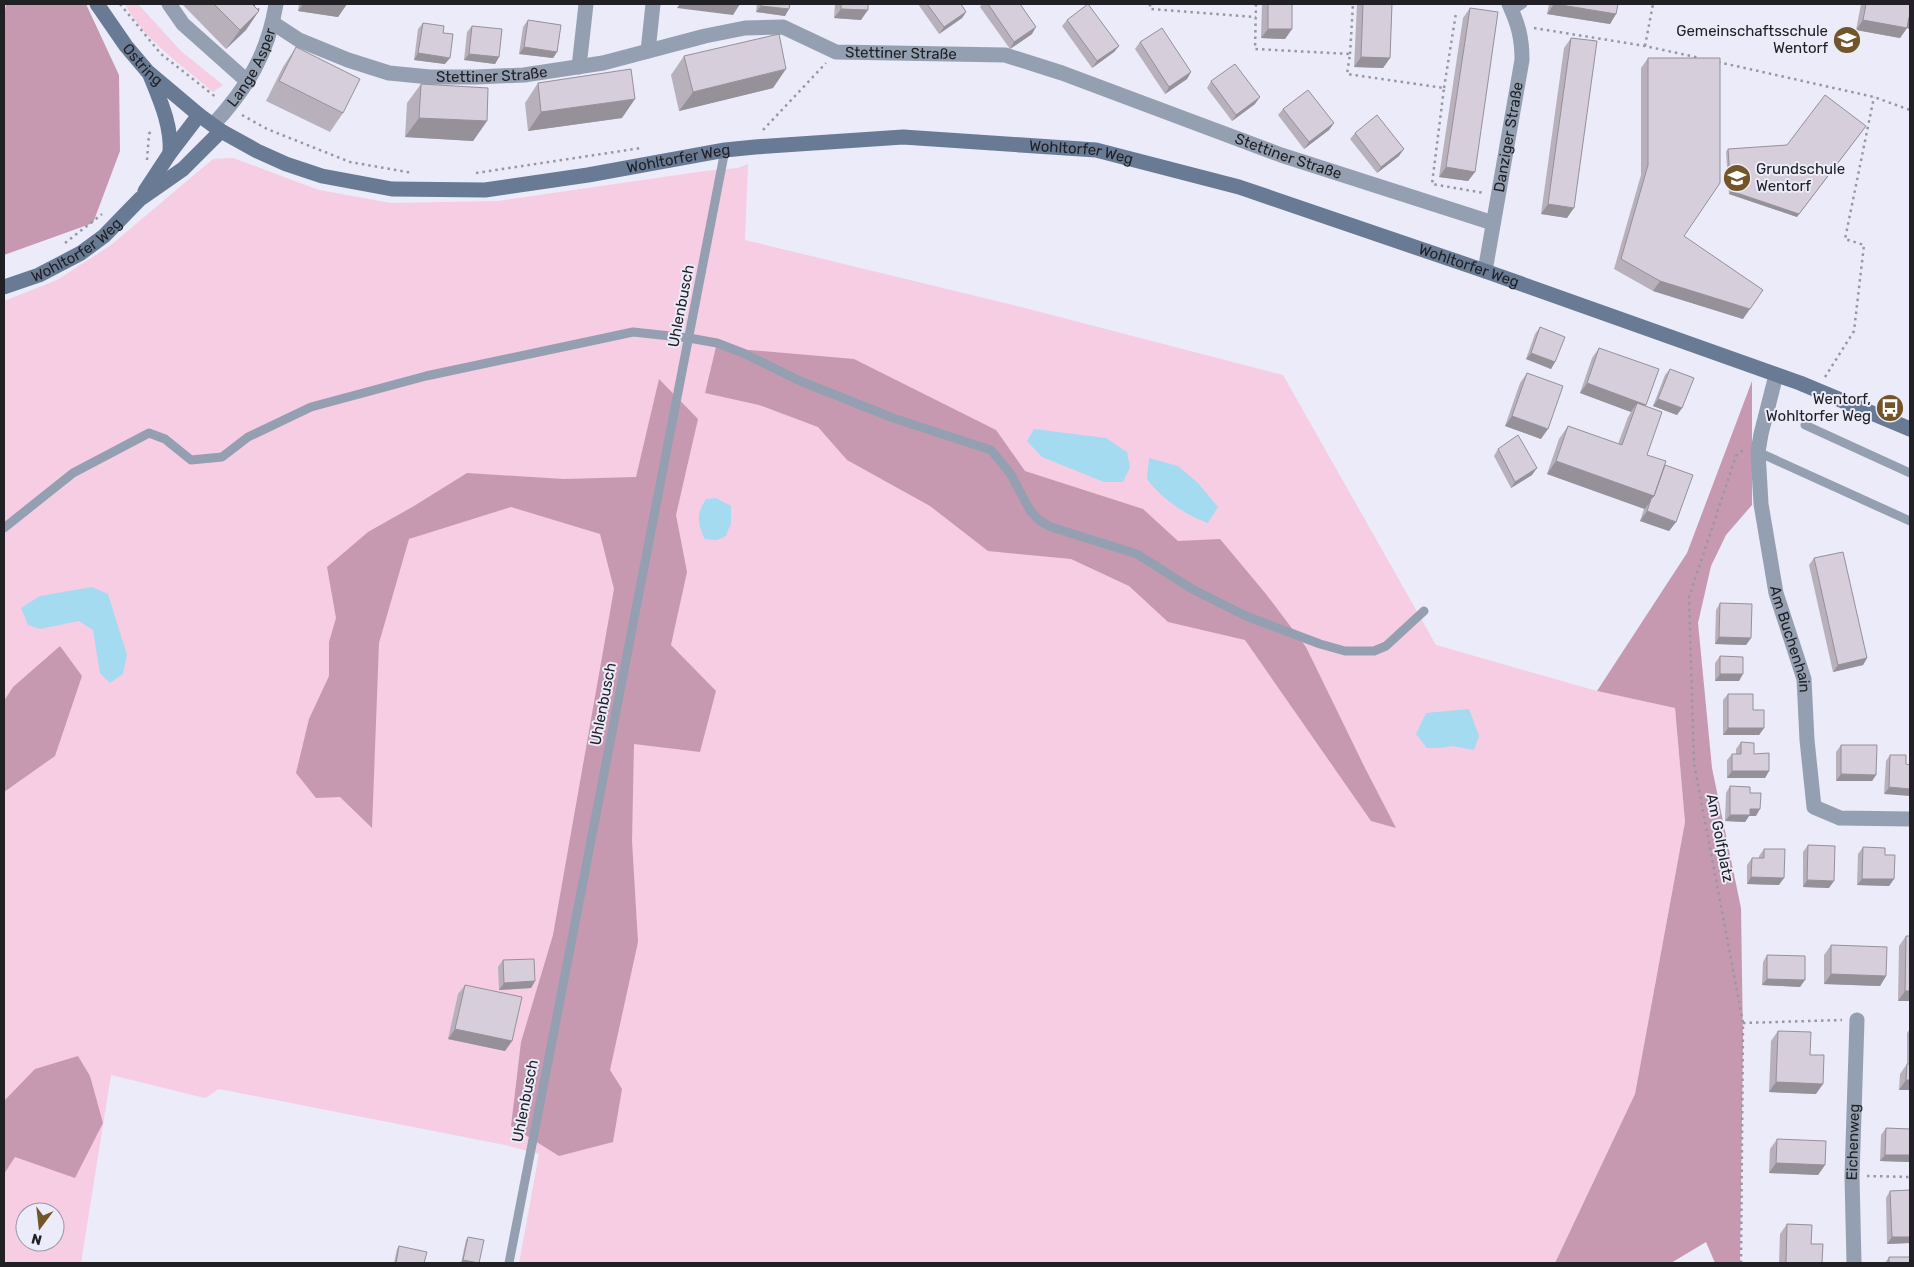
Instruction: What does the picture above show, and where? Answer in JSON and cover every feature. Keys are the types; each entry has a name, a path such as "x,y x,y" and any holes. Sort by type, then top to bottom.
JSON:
{"main road":[{"name":"Ostring","path":"97,4 126,46 148,72 200,115"},
{"path":"148,72 165,114 170,136 170,153"},
{"name":"Wohltorfer Weg","path":"140,199 170,153 200,115 217,128 257,151 286,164 322,176 392,189 485,190 588,175 726,150 903,137 1096,150 1240,187 1485,271 1800,383 1910,429"},
{"name":"Wohltorfer Weg","path":"4,287 39,275 82,253 104,236 140,199 183,169 217,128"}],"street":[{"path":"168,4 184,24 248,82"},
{"name":"Lange Asper","path":"217,128 229,107 248,82 264,51 273,24 276,4"},
{"path":"579,67 586,4"},
{"path":"648,51 653,4"},
{"name":"Danziger Straße","path":"1485,271 1522,60 1522,38 1515,6"},
{"name":"Stettiner Straße","path":"273,24 299,40 348,60 390,73 430,77 524,75 579,67 622,60 648,51 746,28 783,28 836,52 1005,56 1062,73 1281,154 1493,223"},
{"name":"Am Buchenhain","path":"1776,375 1758,452 1762,504 1776,593 1804,680 1807,740 1814,807 1840,818 1910,819"},
{"name":"Eichenweg","path":"1854,1263 1852,1176 1857,1020"}],"lane":[{"name":"Uhlenbusch","path":"509,1263 726,150"},
{"path":"4,528 73,473 149,434 165,439 191,460 222,456 248,437 311,407 426,376 633,332 716,343 743,353 800,381 866,407 991,450 1010,473 1031,512 1040,521 1051,527 1137,554 1192,589 1246,616 1320,644 1345,651 1374,651 1386,646 1424,611"},
{"path":"1805,425 1910,473"},
{"path":"1758,452 1910,521"}],"path":[{"path":"120,4 161,54 204,88 201,92"},
{"path":"1150,4 1150,10 1256,17"},
{"path":"1256,4 1255,49 1350,54"},
{"path":"1353,4 1347,74 1444,88"},
{"path":"1645,46 1653,4"},
{"path":"1456,13 1432,184 1498,196"},
{"path":"1519,25 1645,46 1703,59"},
{"path":"763,130 836,52"},
{"path":"1712,61 1874,97 1910,110"},
{"path":"1821,382 1854,330 1864,245 1845,240 1874,97"},
{"path":"229,107 267,129 350,162 417,174"},
{"path":"145,165 149,134 155,128"},
{"path":"474,174 647,147"},
{"path":"62,244 79,233 106,210"},
{"name":"Am Golfplatz","path":"1741,1263 1744,1023 1694,763 1690,597 1736,456 1761,434"},
{"path":"1744,1023 1857,1020"},
{"path":"1852,1176 1910,1177"}],"shaded area":[{"path":"6,4 86,4 119,75 120,151 93,223 4,255 4,16"},
{"path":"125,4 138,4 181,51 223,85 213,92 153,41"},
{"path":"233,158 319,190 391,203 498,201 705,171 738,168 748,164 745,240 1021,307 1283,375 1436,645 1597,691 1675,708 1685,822 1635,1094 1555,1263 519,1263 539,1154 505,1145 219,1089 205,1098 111,1075 81,1263 4,1263 4,301 57,280 111,245 213,159"},
{"path":"716,347 854,359 996,430 1025,471 1143,509 1178,541 1220,539 1266,594 1306,647 1396,828 1371,821 1245,640 1168,622 1129,586 1071,559 988,551 930,506 847,460 818,427 759,405 705,393"},
{"path":"659,379 698,419 676,515 687,572 671,645 716,691 700,752 634,744 632,841 638,942 610,1070 622,1089 613,1142 559,1156 511,1126 521,1042 553,935 614,589 600,534 511,507 409,539 379,643 372,828 340,797 316,798 296,773 309,719 329,676 329,642 336,618 327,567 368,532 467,473 564,479 636,477"},
{"path":"1752,381 1752,505 1726,535 1711,566 1698,623 1712,768 1741,908 1743,1039 1740,1263 1715,1263 1706,1242 1671,1263 1555,1263 1635,1094 1685,822 1675,708 1597,691 1687,553"},
{"path":"60,646 82,676 55,756 4,792 4,701 13,687"},
{"path":"78,1056 90,1076 103,1123 75,1178 15,1157 4,1174 4,1101 35,1069"}],"water":[{"path":"1034,429 1106,438 1127,452 1130,467 1123,482 1104,482 1042,457 1027,441"},
{"path":"1149,458 1178,466 1198,483 1218,507 1208,523 1191,516 1175,506 1153,486 1147,479"},
{"path":"716,498 731,506 731,523 726,536 717,540 705,539 699,523 700,510 706,499"},
{"path":"92,587 108,594 127,655 123,674 110,683 100,673 93,630 79,621 40,629 28,625 21,608 40,596"},
{"path":"1469,709 1479,736 1474,750 1452,746 1427,748 1416,734 1426,713"}],"building":[{"path":"214,4 252,4 259,11 240,30"},
{"path":"761,4 790,4 789,9 761,6"},
{"path":"841,4 868,4 868,10 841,9"},
{"path":"927,4 961,4 966,12 944,27"},
{"path":"988,4 1020,4 1036,27 1014,42"},
{"path":"1088,4 1119,46 1097,61 1067,20"},
{"path":"1268,4 1292,4 1292,29 1268,29"},
{"path":"1363,4 1392,4 1390,58 1361,57"},
{"path":"1555,4 1618,4 1616,14"},
{"path":"1866,4 1910,4 1910,17 1907,28 1863,20"},
{"path":"1470,8 1498,12 1475,172 1446,167"},
{"path":"528,20 561,25 557,52 524,47"},
{"path":"423,23 444,26 443,33 453,34 450,58 418,53"},
{"path":"472,26 502,29 499,57 469,54"},
{"path":"1162,28 1191,72 1169,87 1140,42"},
{"path":"779,34 786,69 693,92 684,56"},
{"path":"1571,38 1597,41 1574,208 1548,204"},
{"path":"296,47 360,79 343,113 279,81"},
{"path":"1648,58 1720,58 1720,183 1684,236 1763,290 1750,309 1660,281 1621,259 1648,165"},
{"path":"1235,64 1260,97 1236,115 1211,81"},
{"path":"631,69 635,99 541,112 538,83"},
{"path":"421,84 488,88 487,121 419,118"},
{"path":"1308,90 1334,123 1309,142 1283,109"},
{"path":"1825,95 1866,126 1799,214 1731,191 1728,149 1787,145"},
{"path":"1377,115 1404,149 1381,167 1355,133"},
{"path":"1540,327 1565,337 1555,362 1531,353"},
{"path":"1599,348 1659,369 1646,405 1587,383"},
{"path":"1670,369 1694,378 1682,408 1658,399"},
{"path":"1527,373 1563,386 1548,429 1512,416"},
{"path":"1637,403 1662,412 1647,455 1666,461 1654,496 1556,461 1568,426 1622,445"},
{"path":"1518,435 1537,468 1515,482 1498,449"},
{"path":"1665,465 1693,475 1676,522 1647,511"},
{"path":"1843,552 1867,658 1838,665 1814,558"},
{"path":"1720,603 1752,604 1751,638 1719,637"},
{"path":"1720,656 1743,657 1743,674 1720,674"},
{"path":"1728,694 1753,694 1753,710 1764,710 1764,728 1728,728"},
{"path":"1741,742 1754,743 1754,754 1769,753 1769,771 1732,771 1732,754 1741,754"},
{"path":"1841,745 1877,745 1876,775 1841,774"},
{"path":"1890,755 1906,755 1906,764 1910,765 1910,789 1889,787"},
{"path":"1730,786 1750,787 1750,793 1761,793 1760,809 1750,809 1750,815 1730,815"},
{"path":"1808,845 1835,846 1834,881 1807,880"},
{"path":"1863,847 1885,848 1885,855 1895,855 1894,879 1862,879"},
{"path":"1764,849 1785,849 1784,878 1751,877 1752,858 1764,858"},
{"path":"1906,936 1910,936 1910,991 1905,991"},
{"path":"1831,945 1887,947 1886,976 1831,974"},
{"path":"1767,955 1805,956 1805,980 1767,979"},
{"path":"534,959 535,981 504,983 503,960"},
{"path":"465,985 522,997 512,1041 455,1029"},
{"path":"1778,1031 1811,1032 1810,1055 1824,1055 1823,1084 1776,1082"},
{"path":"1907,1064 1910,1064 1910,1080 1906,1080"},
{"path":"1886,1128 1910,1129 1910,1155 1885,1155"},
{"path":"1777,1139 1826,1141 1825,1165 1776,1163"},
{"path":"1910,1190 1910,1237 1892,1237 1890,1191"},
{"path":"1787,1224 1812,1225 1811,1244 1823,1244 1822,1263 1786,1263"},
{"path":"468,1237 484,1240 479,1263 463,1260"},
{"path":"399,1246 427,1252 424,1263 396,1263"},
{"path":"1889,1257 1910,1257 1910,1263 1889,1263"}],"place":[{"name":"Gemeinschaftsschule Wentorf","path":"1847,40"},
{"name":"Grundschule Wentorf","path":"1737,178"},
{"name":"Wentorf, Wohltorfer Weg","path":"1890,408"}]}
